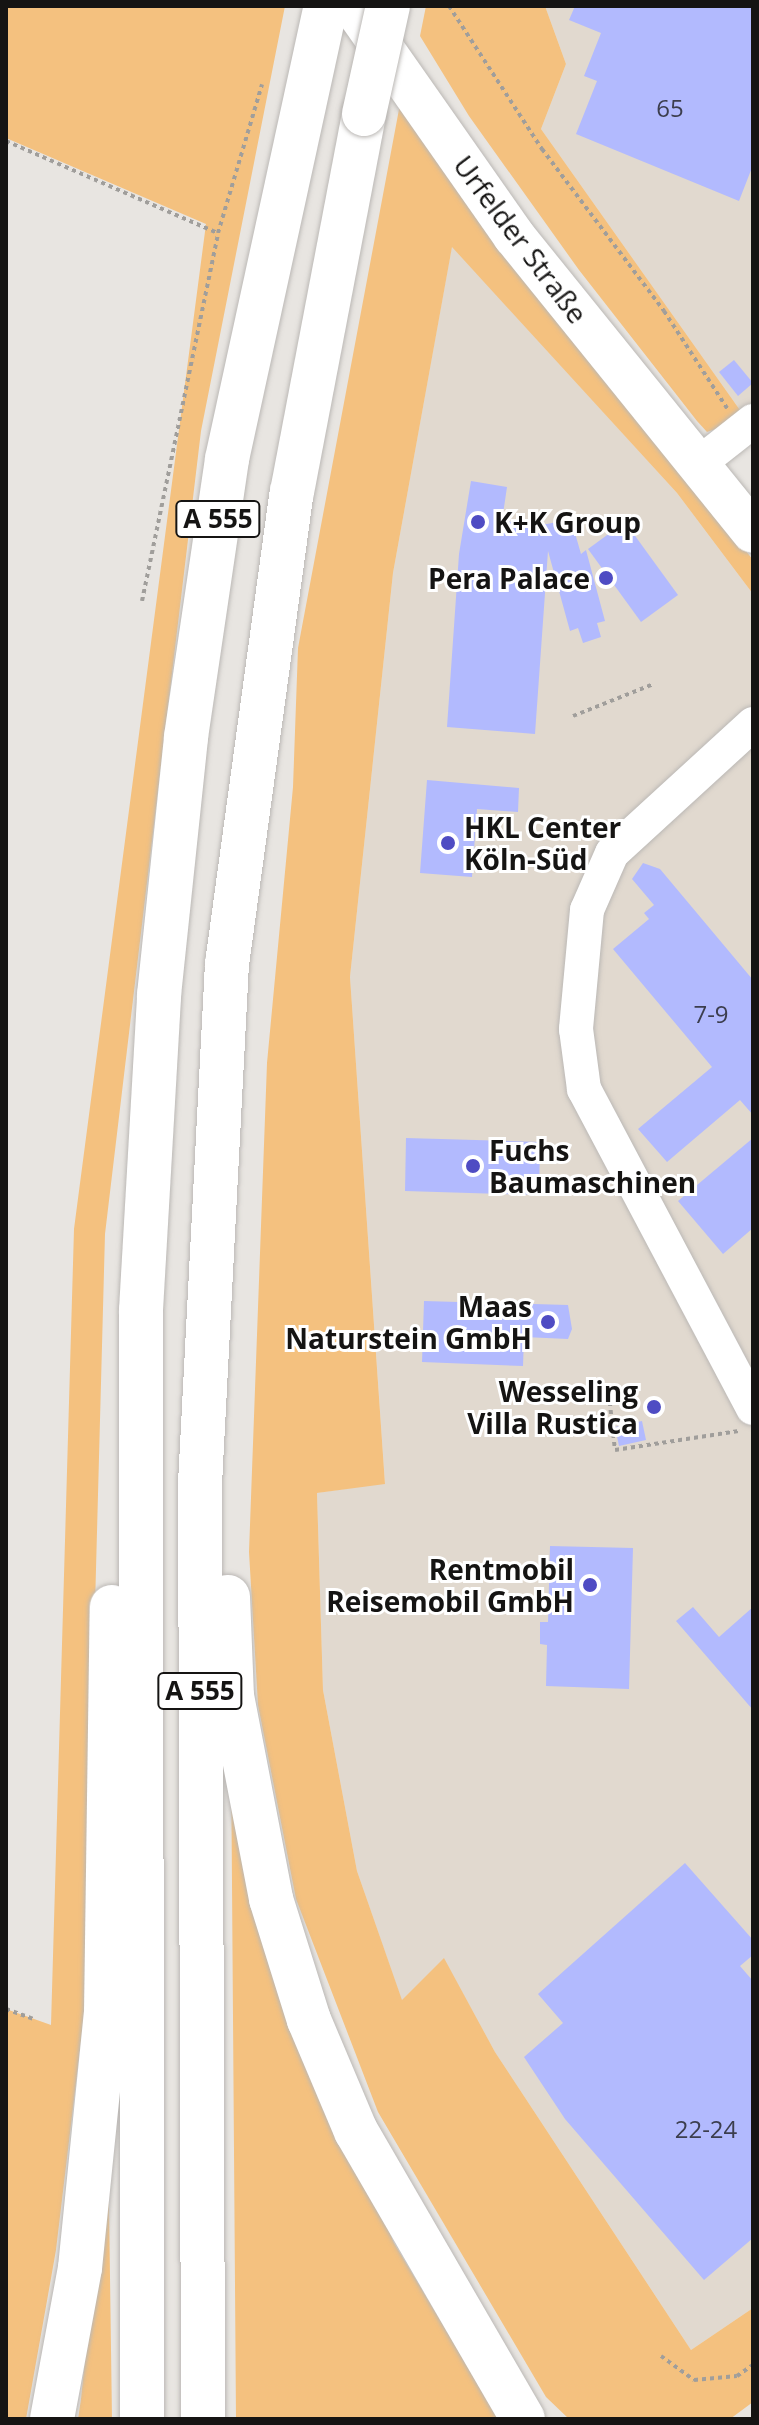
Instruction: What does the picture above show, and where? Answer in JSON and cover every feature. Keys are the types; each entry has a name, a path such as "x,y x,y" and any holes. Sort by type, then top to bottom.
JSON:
{"highway":[{"name":"A 555","path":"142,2419 141,1310 159,995 186,737 227,459 326,6"},
{"name":"A 555","path":"203,2419 200,1484 227,964 292,492 364,114 388,6"},
{"path":"227,964 243,1052 226,1525 232,1696 271,1899 309,2020 356,2131 523,2418"},
{"path":"52,2419 80,2268 106,2014 112,1574 120,1443 141,1310"}],"main road":[{"name":"Urfelder Straße","path":"353,6 514,236 753,532"}],"street":[{"path":"697,465 747,425"},
{"path":"753,724 612,853 587,910 576,1029 584,1089 753,1408"}],"path":[{"path":"449,6 542,149 747,425"},
{"path":"142,601 218,233 262,84"},
{"path":"6,141 218,233"},
{"path":"573,716 654,684"},
{"path":"608,1386 615,1450 753,1429"},
{"path":"6,2009 33,2019"},
{"path":"661,2356 694,2380 737,2376 753,2365"}],"shaded area":[{"path":"6,6 285,6 201,431 105,1234 84,2016 56,2250 26,2419 6,2419 6,2009 51,2025 74,1229 206,224 6,138"},
{"path":"426,6 545,6 566,64 541,129 742,413 730,424 707,432 579,270 469,116 420,36"},
{"path":"545,6 753,6 753,404 742,413 541,129 566,64"},
{"path":"400,104 753,560 753,594 677,493 452,247 393,573 350,977 385,1484 317,1493 323,1690 357,1871 402,2000 444,1958 495,2052 691,2350 753,2308 753,2402 730,2419 569,2419 546,2397 378,2112 296,1899 258,1705 249,1552 267,1063 293,787 298,648"},
{"path":"452,246 677,493 753,594 753,2308 691,2350 495,2052 444,1959 402,2001 357,1871 323,1690 317,1493 385,1483 350,977 393,573"},
{"path":"231,1750 297,2014 394,2243 499,2419 236,2419"},
{"path":"108,2134 112,2419 78,2419 81,2399"}],"building":[{"path":"575,6 753,6 753,165 739,201 576,134 597,81 584,76 601,33 569,20"},
{"path":"734,360 753,383 738,396 719,372"},
{"path":"471,481 507,487 502,521 547,524 571,519 581,554 586,550 605,621 597,623 601,637 583,643 578,628 570,631 548,551 535,734 447,727 459,554"},
{"path":"625,522 678,595 641,622 588,549"},
{"name":"HKL Center Köln-Süd","path":"427,780 519,788 518,812 477,809 472,877 420,873"},
{"path":"643,863 660,869 753,980 753,1115 740,1100 667,1162 638,1129 712,1067 613,949 649,919 644,913 654,905 632,879"},
{"name":"Fuchs Baumaschinen","path":"406,1138 540,1142 539,1195 405,1191"},
{"path":"753,1138 753,1228 723,1254 678,1201"},
{"path":"424,1301 568,1305 572,1329 568,1339 524,1337 523,1366 422,1362"},
{"path":"642,1421 646,1440 619,1446 615,1427"},
{"name":"Rentmobil Reisemobil GmbH","path":"550,1546 633,1548 629,1689 546,1686 547,1645 540,1644 540,1622 548,1622"},
{"path":"693,1607 719,1637 753,1607 753,1710 676,1621"},
{"path":"685,1863 753,1940 753,1955 740,1966 753,1981 753,2238 704,2280 565,2119 524,2057 563,2023 538,1994"}],"place":[{"name":"K+K Group","path":"478,522"},
{"name":"Pera Palace","path":"606,578"},
{"name":"HKL Center Köln-Süd","path":"448,843"},
{"name":"Fuchs Baumaschinen","path":"473,1166"},
{"name":"Maas Naturstein GmbH","path":"548,1322"},
{"name":"Wesseling Villa Rustica","path":"654,1407"},
{"name":"Rentmobil Reisemobil GmbH","path":"590,1585"}]}
